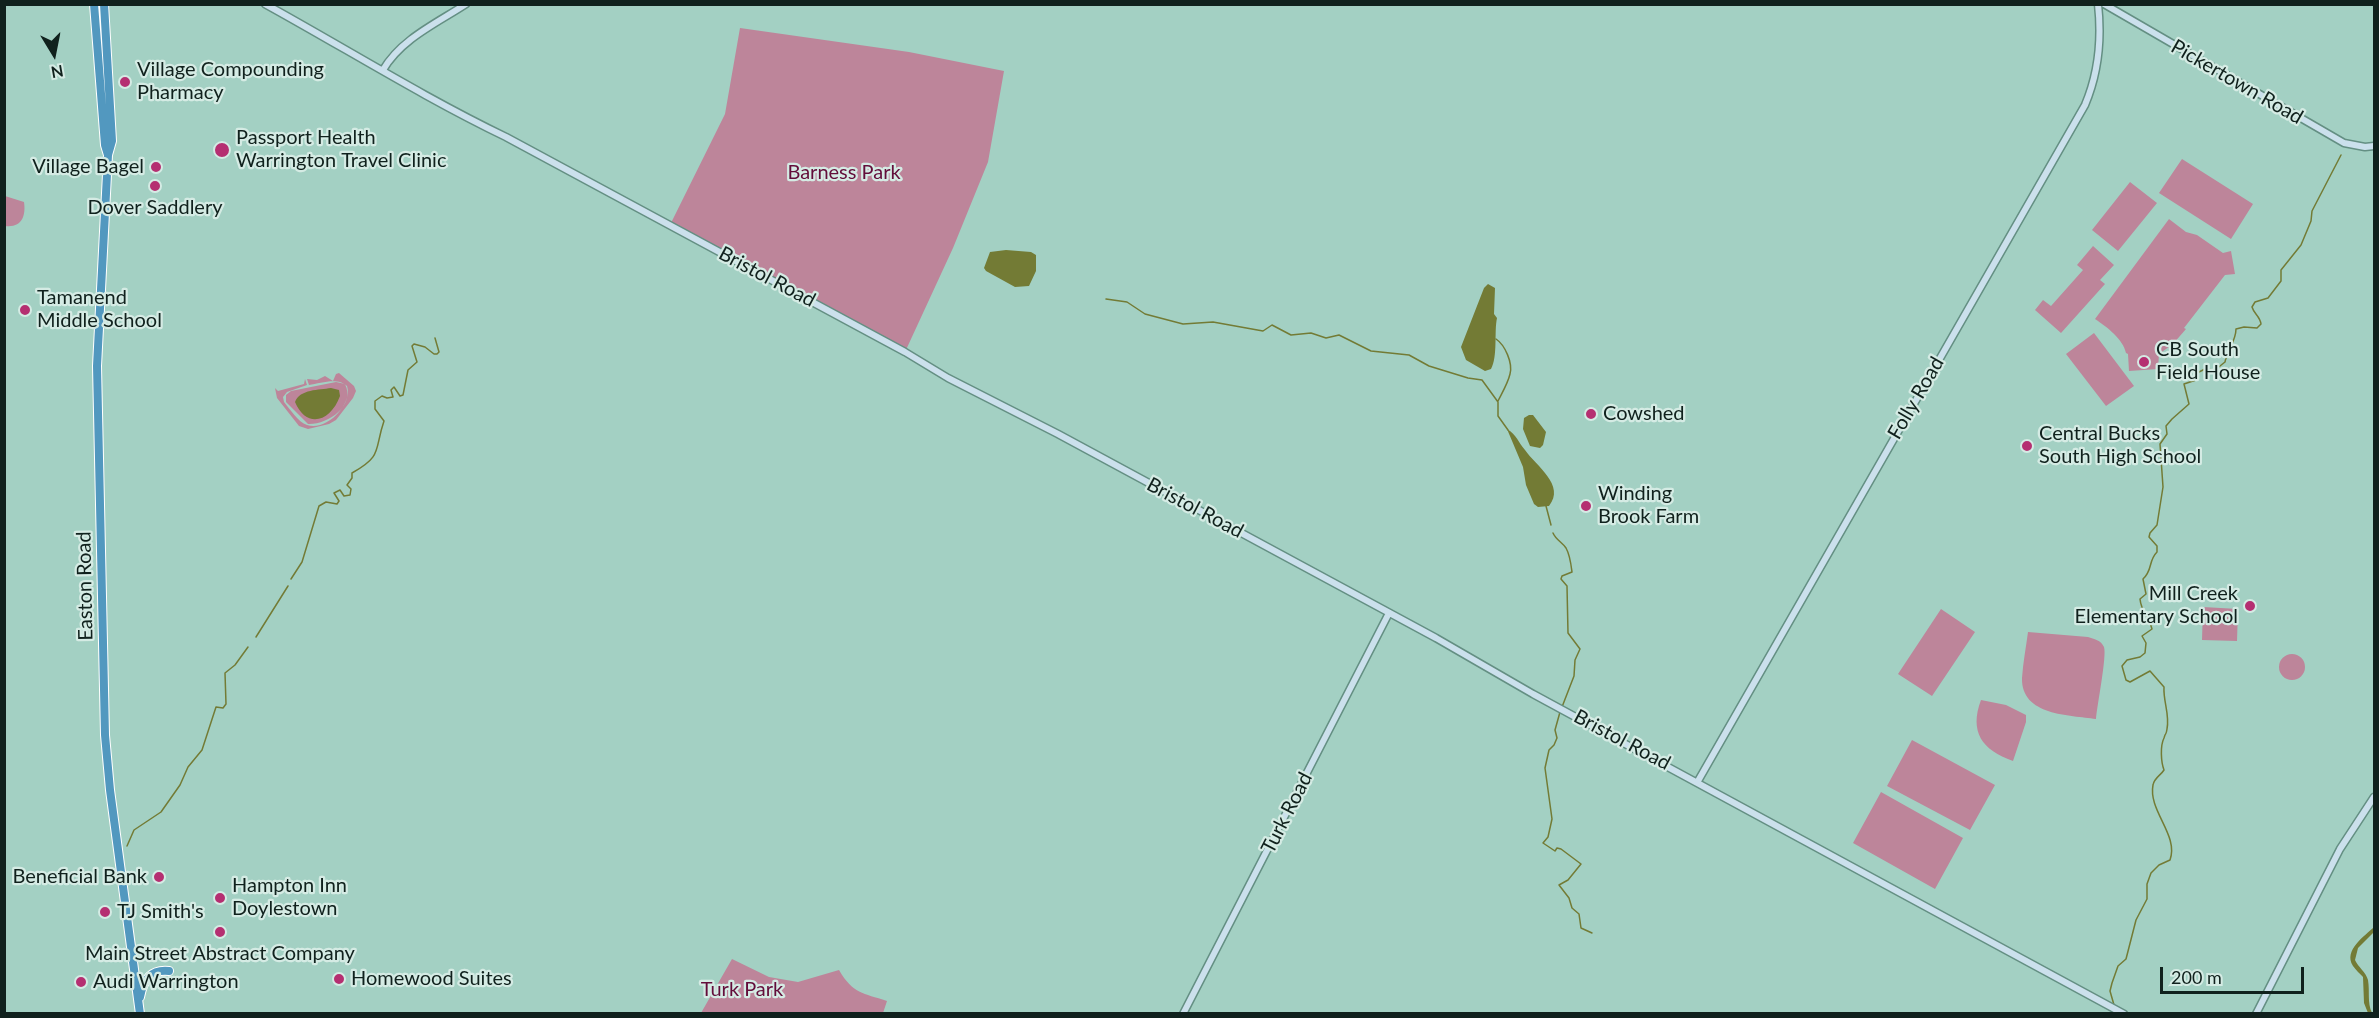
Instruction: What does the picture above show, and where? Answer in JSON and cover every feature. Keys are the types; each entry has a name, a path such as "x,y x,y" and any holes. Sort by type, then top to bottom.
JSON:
{"highway":[{"name":"Easton Road","path":"94,4 105,145 108,155"},
{"name":"Easton Road","path":"104,4 112,124 112,141 108,155 97,366 105,724 110,790 140,1014"},
{"path":"139,1002 142,986 150,975 157,971 169,971"}],"main road":[{"name":"Bristol Road","path":"265,4 445,106 506,136 948,378 1058,434 1389,613 2124,1014"},
{"path":"383,70 390,57 405,43 466,4"},
{"name":"Folly Road","path":"1698,781 2085,105 2095,80 2098,60 2100,20 2098,4"},
{"name":"Pickertown Road","path":"2104,4 2344,143 2365,147 2374,146"},
{"path":"2100,20 2104,13 2115,11"},
{"name":"Turk Road","path":"1183,1014 1389,613"},
{"path":"2256,1014 2340,849 2374,796"}],"green space":[{"name":"Barness Park","path":"740,28 909,52 1004,71 988,162 953,248 905,352 670,225 725,114"},
{"path":"2182,159 2253,204 2231,239 2159,193"},
{"path":"2130,182 2157,203 2118,251 2092,230"},
{"path":"5,196 24,202 22,220 15,225 5,226"},
{"path":"2169,219 2186,232 2197,235 2223,253 2231,251 2235,274 2225,275 2184,328 2186,329 2173,344 2159,354 2158,369 2129,371 2128,354 2122,343 2095,319"},
{"path":"2093,246 2114,265 2100,280 2105,284 2061,333 2035,310 2043,300 2051,306 2083,270 2077,265"},
{"path":"2094,333 2134,386 2106,406 2066,354"},
{"path":"339,373 354,386 356,391 336,420 329,424 308,429 299,426 277,398 275,388 278,391 304,384 305,379 307,385 287,392 283,397 284,402 297,418 307,425 322,424 330,420 342,408 348,393 347,386 334,381 309,385 307,379 317,380 325,376 333,381"},
{"path":"336,382 345,384 347,400 338,413 331,418 308,424 286,402 286,395 291,391"},
{"path":"2203,607 2238,609 2237,641 2202,640"},
{"path":"1941,609 1975,632 1932,696 1898,674"},
{"path":"2028,632 2088,637 2103,645 2105,652 2096,719 2049,711 2029,700 2024,691 2022,678"},
{"path":"2292,654 2301,658 2305,667 2301,676 2292,680 2283,676 2279,667 2283,658"},
{"path":"1981,700 2006,705 2026,715 2026,722 2013,761 1993,751 1981,738 1977,721"},
{"path":"1912,740 1995,785 1970,830 1887,786"},
{"path":"1881,792 1963,838 1935,889 1853,843"},
{"name":"Turk Park","path":"732,959 769,977 798,982 839,970 854,988 887,1001 883,1013 701,1013"}],"shaded area":[{"path":"1006,250 1031,252 1036,255 1036,271 1029,286 1015,287 984,268 990,252"},
{"path":"1488,284 1495,288 1494,314 1497,318 1493,364 1491,369 1485,371 1466,360 1461,347 1484,288"},
{"path":"331,388 339,390 340,396 331,411 319,419 306,416 295,402 305,392"},
{"path":"1533,415 1546,432 1540,448 1530,446 1523,429 1524,418"},
{"path":"1507,429 1552,483 1554,491 1549,506 1538,507 1534,504 1526,485 1523,467"},
{"path":"2374,927 2374,932 2358,948 2355,960 2368,980 2372,1013 2368,1013 2364,1003 2363,977 2353,966 2351,954 2356,944"}],"waterway":[{"path":"2114,1005 2110,991 2112,983 2118,966 2126,959 2136,920 2147,899 2147,884 2151,873 2159,865 2170,860 2172,851 2153,795 2156,778 2164,770 2161,750 2168,724 2164,687 2150,671 2130,682 2126,680 2122,666 2127,660 2140,657 2145,653 2146,643 2142,636 2152,629 2140,599 2146,594 2143,579 2157,552 2157,546 2149,537 2157,525 2163,487 2160,444 2167,434 2166,426 2189,404 2184,384 2196,380 2197,373 2205,369 2215,370 2225,362 2235,338 2236,329 2257,328 2261,324 2252,307 2255,302 2268,298 2281,281 2281,270 2301,245 2311,221 2312,211 2341,155"},
{"path":"1106,299 1127,302 1145,314 1183,324 1213,322 1263,331 1272,325 1291,335 1311,333 1326,338 1339,335 1371,351 1409,355 1429,366 1482,380 1498,402 1498,416 1508,430"},
{"path":"291,579 302,562 319,506 326,502 337,504 339,501 334,493 340,490 344,496 350,495 351,489 347,485 352,478 352,473 369,462 376,451 384,421 375,409 375,401 382,396 393,397 391,390 394,387 400,396 403,395 408,370 417,362 412,346 414,344 425,347 437,354 439,352 435,338"},
{"path":"1496,339 1508,355 1511,370 1498,401"},
{"path":"1546,506 1551,525"},
{"path":"1553,533 1566,548 1570,560 1572,572 1562,576 1561,579 1567,586 1568,633 1580,649 1575,660 1574,676 1562,707"},
{"path":"256,637 288,586"},
{"path":"127,846 134,830 161,812 180,785 188,767 202,750 216,707 223,708 226,704 225,673 235,665 248,647"},
{"path":"1560,712 1555,730 1557,738 1549,750 1545,768 1552,819 1548,837 1543,843 1555,851 1557,848 1561,849 1581,864 1568,880 1559,885 1569,898 1572,908 1579,914 1581,928 1592,933"}],"place":[{"name":"Village Compounding Pharmacy","path":"125,82"},
{"name":"Passport Health Warrington Travel Clinic","path":"222,150"},
{"name":"Village Bagel","path":"156,167"},
{"name":"Dover Saddlery","path":"155,186"},
{"name":"Tamanend Middle School","path":"25,310"},
{"name":"CB South Field House","path":"2144,362"},
{"name":"Cowshed","path":"1591,414"},
{"name":"Central Bucks South High School","path":"2027,446"},
{"name":"Winding Brook Farm","path":"1586,506"},
{"name":"Mill Creek Elementary School","path":"2250,606"},
{"name":"Beneficial Bank","path":"159,877"},
{"name":"Hampton Inn Doylestown","path":"220,898"},
{"name":"TJ Smith's","path":"105,912"},
{"name":"Main Street Abstract Company","path":"220,932"},
{"name":"Homewood Suites","path":"339,979"},
{"name":"Audi Warrington","path":"81,982"}]}
